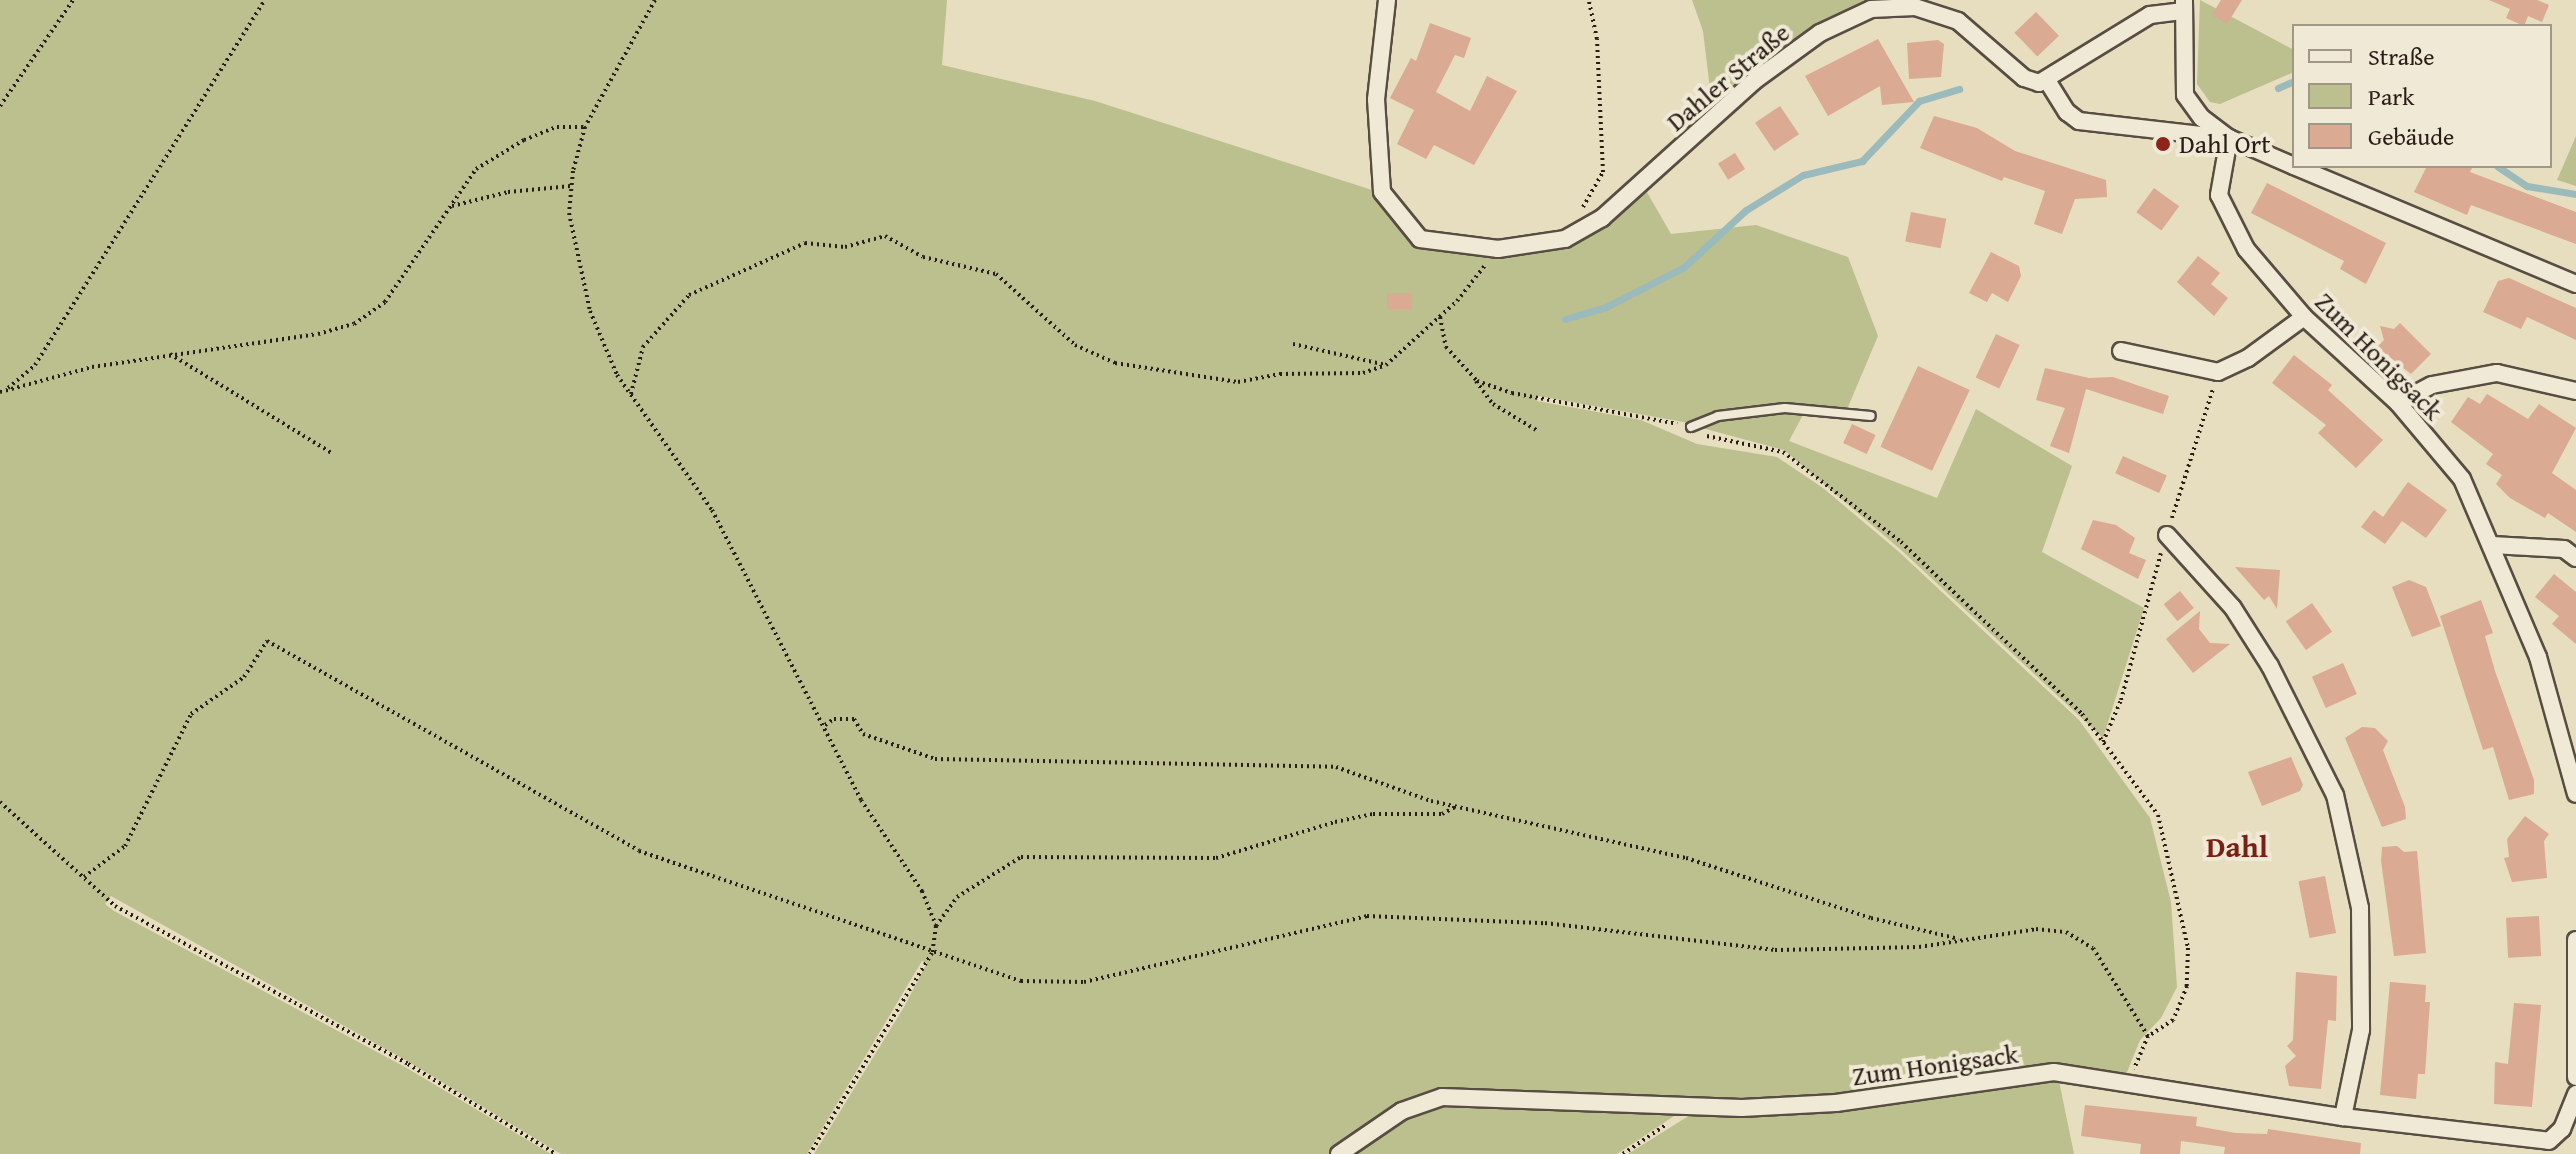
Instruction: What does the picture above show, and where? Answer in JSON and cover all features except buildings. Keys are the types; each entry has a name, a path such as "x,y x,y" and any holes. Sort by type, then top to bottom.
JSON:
{"street":[{"name":"Dahler Straße","path":"1387,0 1376,99 1382,192 1420,239 1498,249 1565,239 1602,218 1754,81 1820,33 1871,9 1915,7 1958,21 2024,78 2048,82"},
{"path":"2229,138 2079,121 2067,112 2048,82 2150,15 2183,6 2185,95 2202,118 2229,138 2292,165"},
{"name":"Zum Honigsack","path":"2229,138 2220,172 2224,211 2246,249 2304,317 2398,403 2462,479 2538,657 2576,794"},
{"path":"2299,168 2576,284"},
{"path":"2121,351 2218,372 2248,358 2304,317"},
{"path":"2398,403 2432,385 2497,373 2576,391"},
{"path":"2167,535 2233,608 2263,654 2335,795 2360,908 2361,1030 2343,1117"},
{"path":"2492,545 2564,549 2576,558"},
{"path":"2576,940 2576,1077"},
{"name":"Zum Honigsack","path":"1339,1154 1402,1111 1442,1097 1695,1107 1836,1103 2054,1072 2127,1086 2543,1148 2562,1129 2576,1094"}],"lane":[{"path":"1691,427 1718,416 1785,408 1871,416"}],"path":[{"path":"0,106 73,0"},
{"path":"2,392 35,365 265,0"},
{"path":"655,0 585,127 571,186 569,213 577,269 590,311 631,394 712,510 861,800 922,891 936,926"},
{"path":"1565,239 1603,172 1597,39 1589,0"},
{"path":"2,392 168,353 318,334 354,324 385,302 476,169 524,140 557,127 585,127"},
{"path":"452,207 508,192 571,186"},
{"path":"631,394 643,347 689,295 805,243 845,247 885,236 923,257 996,274 1075,345 1115,363 1238,382 1280,374 1363,373 1386,365 1440,317 1498,249"},
{"path":"1440,317 1446,347 1477,381 1512,393 1691,427 1715,440 1783,452 1948,583 2089,723 2158,815 2188,948 2187,986 2173,1020 2148,1036 2127,1086"},
{"path":"1293,344 1386,365"},
{"path":"168,353 333,454"},
{"path":"1469,373 1493,404 1538,431"},
{"path":"84,877 125,846 191,714 244,677 267,641 639,851 1021,981 1051,984 1084,982 1367,916 1545,923 1775,950 1919,947 2036,929 2081,938 2093,948 2148,1036"},
{"path":"825,725 834,719 854,719 863,734 935,759 1336,767 1457,806 1686,858 1871,918 1961,940"},
{"path":"0,802 115,906 408,1064 556,1154"},
{"path":"810,1154 932,953 936,926 957,897 1021,857 1216,858 1335,822 1373,814 1442,814 1457,806"},
{"path":"1623,1154 1695,1107"}],"green space":[{"path":"0,0 947,0 942,65 1095,101 1372,190 1417,245 1495,255 1539,252 1574,242 1644,187 1671,234 1756,225 1848,257 1878,336 1848,407 1738,408 1689,423 1538,396 1537,401 1641,420 1697,444 1777,457 1823,488 1898,551 2079,720 2150,818 2171,902 2177,987 2161,1018 2140,1040 2123,1082 2052,1068 1834,1100 1739,1104 1440,1093 1332,1154 814,1154 904,1007 927,963 922,961 807,1154 561,1154 409,1062 111,896 105,904 114,911 405,1067 551,1154 0,1154"},
{"path":"1692,0 1887,0 1845,12 1753,76 1713,114 1703,31"},
{"path":"2200,0 2292,49 2292,73 2220,104 2210,102 2197,84"},
{"path":"2576,136 2576,186 2557,180"},
{"path":"1976,409 2072,466 2042,552 2144,608 2103,738 1900,549 1784,450 1702,428 1743,414 1805,411 1789,441 1937,498"},
{"path":"2058,1076 2074,1154 1628,1154 1698,1110"},
{"path":"1443,1102 1686,1108 1617,1154 1348,1154 1406,1115"}],"waterway":[{"path":"2278,88 2292,82"},
{"path":"1565,319 1606,307 1684,267 1746,210 1803,175 1862,161 1919,101 1959,89"},
{"path":"2500,168 2527,186 2576,194"}],"place":[{"name":"Dahl Ort","path":"2163,144"}],"district":[{"name":"Dahl","path":"2237,846"}]}
